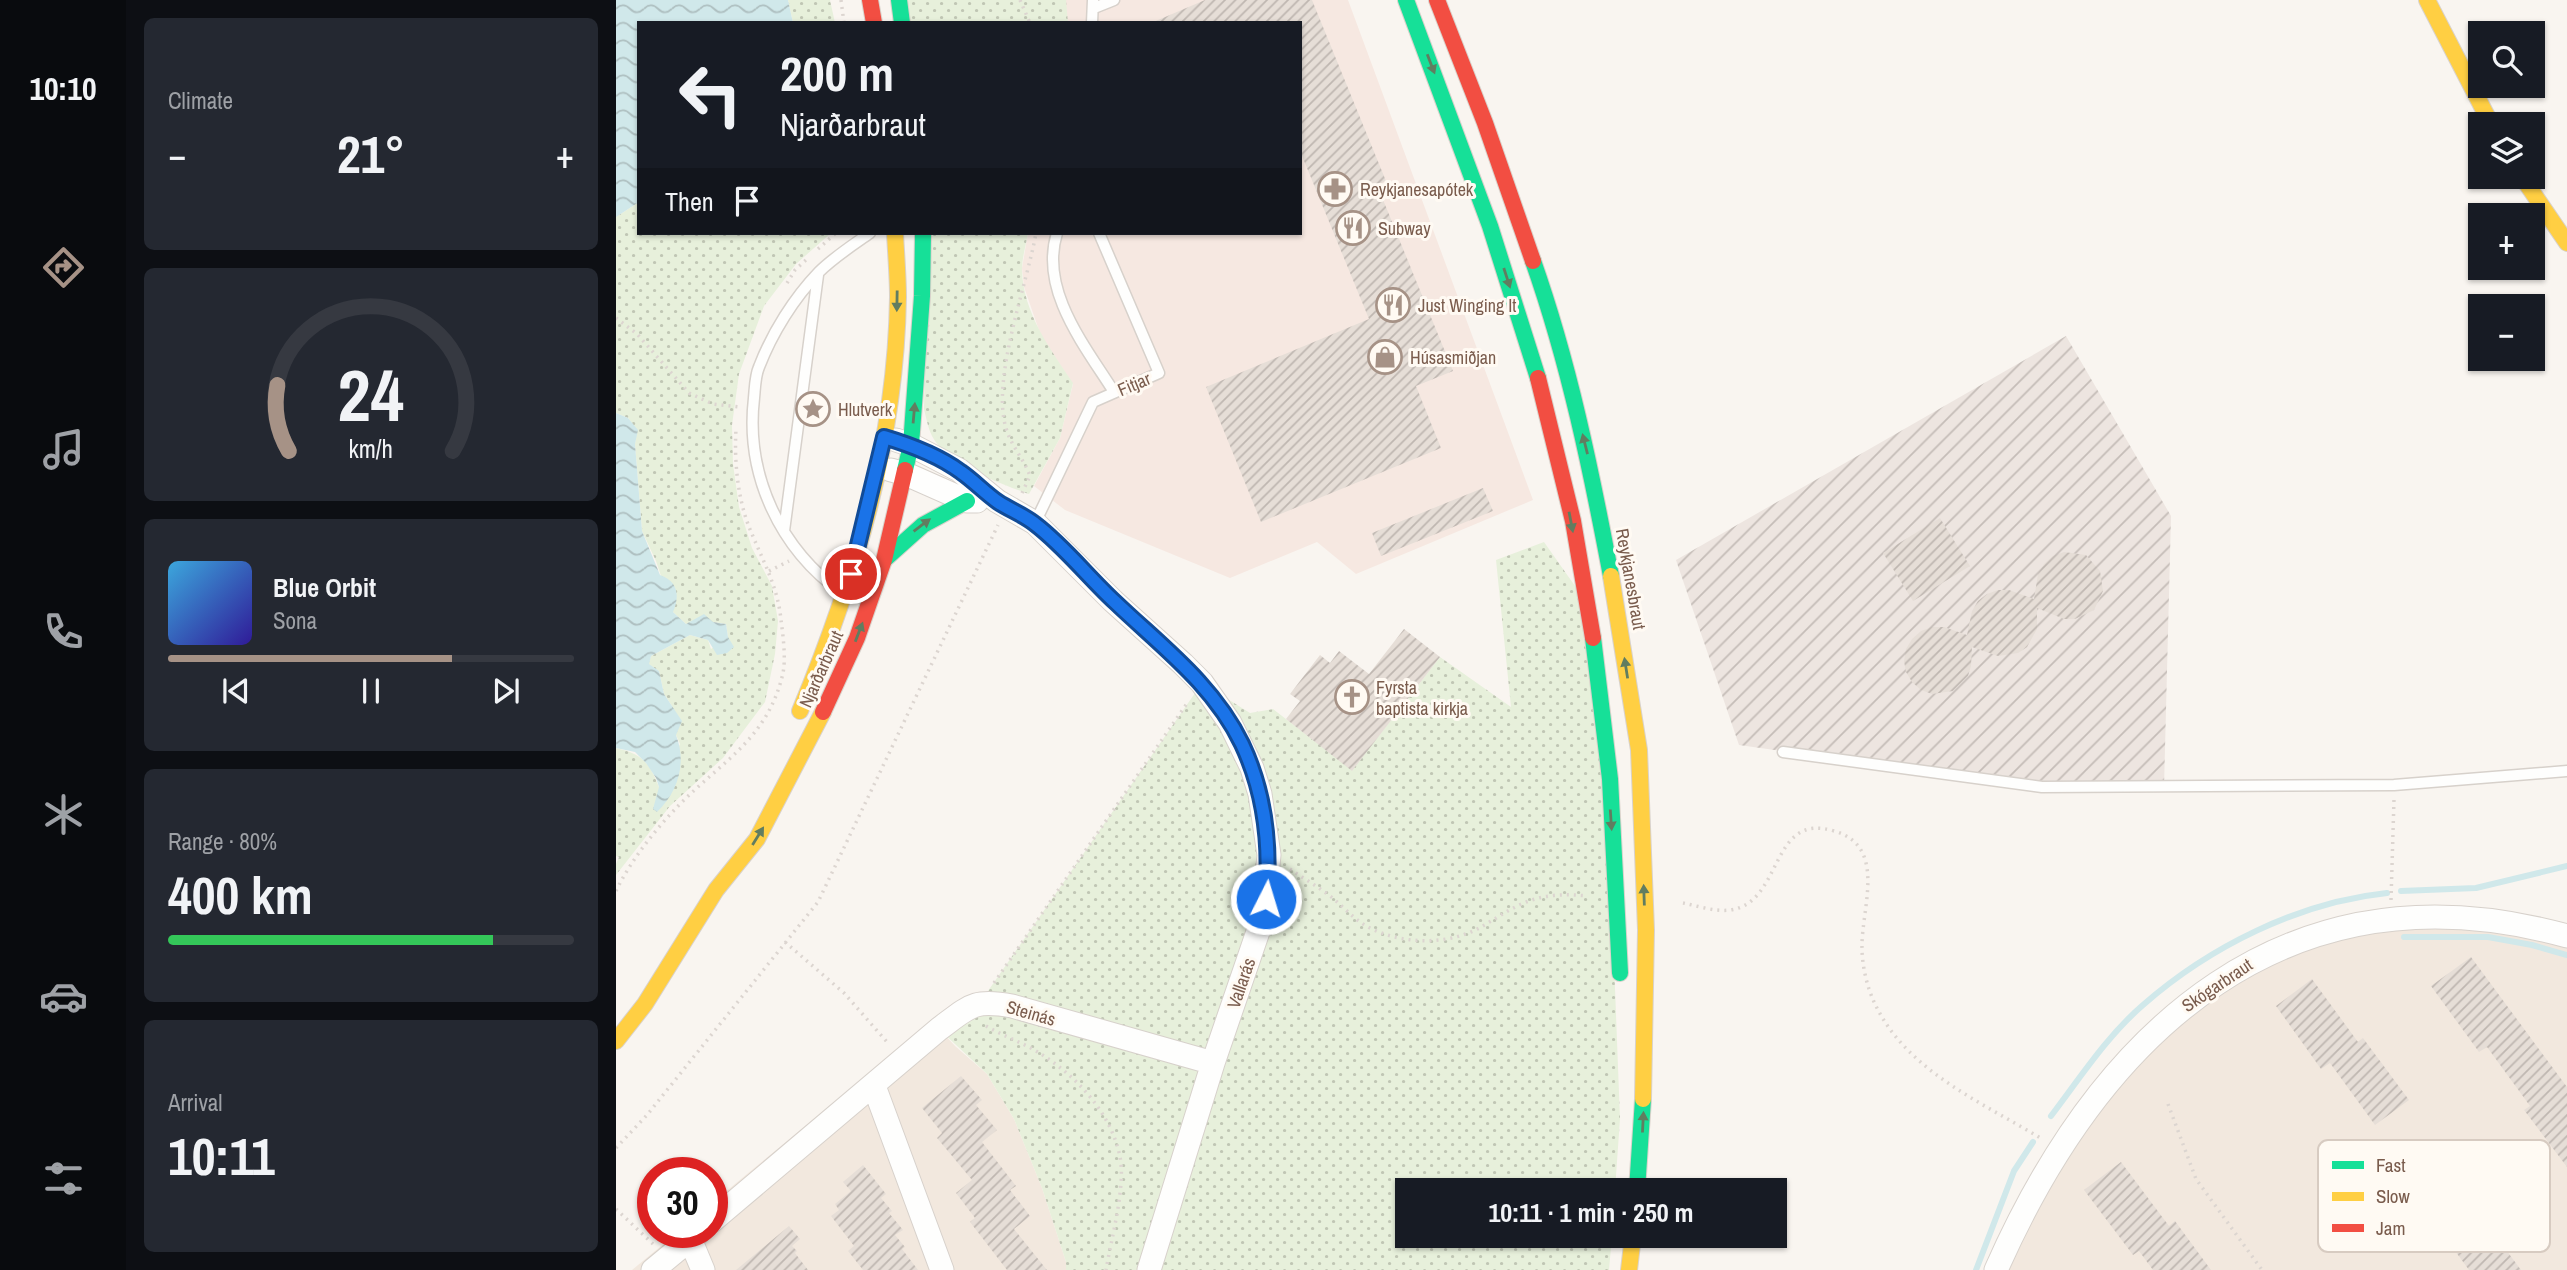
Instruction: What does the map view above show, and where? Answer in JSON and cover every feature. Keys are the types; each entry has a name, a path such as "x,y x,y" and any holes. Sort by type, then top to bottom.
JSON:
{"main road":[{"path":"870,0 874,21"},
{"path":"899,0 902,21"},
{"path":"1406,0 1459,135 1516,304 1559,458 1587,603 1606,752 1619,932 1620,986"},
{"name":"Reykjanesbraut","path":"1437,0 1486,123 1550,308 1587,451 1615,597 1639,750 1646,930 1643,1119 1638,1178"},
{"path":"2427,0 2485,112"},
{"path":"2530,189 2567,243"},
{"name":"Njarðarbraut","path":"795,723 815,678 845,596 884,437 894,370 898,296 895,235"},
{"name":"Njarðarbraut","path":"616,1041 645,1004 716,890 757,839 791,777 857,638 884,561 911,445 922,296 923,235"},
{"path":"884,561 924,522 968,501"},
{"name":"Njarðarbraut","path":"716,890 740,836"},
{"path":"1629,1270 1632,1248"}],"street":[{"name":"Vallarás","path":"884,437 911,445 959,470 999,511 1035,523 1202,683 1230,723 1252,768 1265,815 1269,855 1266,899 1258,934 1213,1063 1149,1270"},
{"path":"878,466 906,474 968,501 999,511"},
{"name":"Skógarbraut","path":"1996,1270 2037,1185 2059,1149 2124,1064 2196,997 2259,957 2289,944 2342,928 2394,919 2467,917 2503,921 2567,936"},
{"name":"Steinás","path":"971,1007 1012,1006 1213,1063"},
{"path":"728,1208 971,1007"},
{"path":"874,1086 942,1270"},
{"path":"660,1264 679,1248"},
{"path":"697,1248 703,1270"}],"lane":[{"path":"1094,4 1114,0"},
{"path":"845,596 818,576 800,555 772,512 758,472 752,437 753,409 758,369 772,338 794,302 819,272 867,235"},
{"path":"1056,235 1051,251 1056,289 1080,339 1114,392"},
{"name":"Fitjar","path":"1035,523 1093,402 1159,373 1100,235"},
{"path":"784,531 819,272"},
{"path":"1783,752 2042,787 2394,785 2567,771"}],"path":[{"path":"841,0 844,21"},
{"path":"1020,0 1029,21"},
{"path":"781,291 795,270 834,235"},
{"path":"1020,495 1030,476 1006,428 1004,377 1018,303 1035,235"},
{"path":"616,318 637,334 689,393 713,404 753,409"},
{"path":"737,409 739,397"},
{"path":"616,891 646,845 680,804 750,740 770,709 783,671 781,619 776,587 751,532 739,491 736,423"},
{"path":"616,1149 647,1115 818,902 999,511"},
{"path":"769,571 800,555"},
{"path":"1106,1270 1121,1184 1121,1158 1097,1106 1082,1087 1060,1068 971,1007 1202,683"},
{"path":"2394,785 2391,905 2394,919"},
{"path":"1683,903 1720,910 1738,908 1756,898 1763,890 1780,853 1794,837 1814,829 1825,829 1846,836 1856,844 1868,865 1862,948 1864,967 1871,996 1886,1024 1915,1058 2059,1149"},
{"path":"1269,855 1332,897 1357,920 1371,928 1404,939 1423,941 1460,936 1517,905 1543,897 1572,894 1596,897"},
{"path":"785,942 844,993 903,1061"},
{"path":"2168,1104 2196,1179 2262,1270"},
{"path":"616,1209 660,1264"}],"shaded area":[{"path":"1066,0 1348,0 1533,500 1356,574 1317,542 1230,578 1065,510 1034,486 1060,438 1073,384 1041,336 1024,287 1022,268 1028,235 1302,235 1302,21 1067,21"},
{"path":"2066,336 2171,516 2164,787 2042,787 1739,745 1676,560"},
{"path":"2376,921 2567,936 2567,1270 1996,1270 2124,1064 2231,974"},
{"path":"932,1021 987,1074 1014,1119 1042,1188 1066,1262 1066,1270 632,1270 659,1248 728,1248 728,1190"}],"green space":[{"path":"788,0 830,0 835,21 793,21"},
{"path":"904,0 1066,0 1068,21 907,21"},
{"path":"637,203 637,235 829,235 796,264 764,306 739,374 732,425 733,464 739,507 752,548 772,586 778,621 775,654 765,702 723,758 670,806 616,875 619,857 616,856 616,748 644,760 659,787 680,744 672,706 664,694 659,671 648,664 651,656 690,635 708,640 711,649 728,637 726,624 686,624 673,612 656,561 642,531 635,444 637,430 628,418 616,413 616,217"},
{"path":"928,235 1028,235 1022,270 1027,301 1040,330 1073,383 1060,438 1029,494 975,472 949,455 931,433 924,409"},
{"path":"1544,542 1587,603 1606,752 1620,1119 1616,1178 1395,1178 1395,1248 1611,1248 1609,1270 1066,1270 1066,1262 1042,1188 1014,1119 987,1074 939,1029 981,1001 1202,683 1250,713 1273,709 1352,770 1440,657 1511,707 1496,560"}],"water":[{"path":"616,0 788,0 793,21 637,21 637,203 616,217"},
{"path":"616,413 628,418 638,430 635,444 642,531 660,575 671,581 676,590 673,612 686,624 704,614 713,622 726,624 728,637 734,647 727,653 717,655 708,640 690,635 651,656 649,664 659,671 664,694 682,721 676,735 681,756 678,776 670,795 657,812 653,809 659,787 656,778 635,752 616,748"}],"building":[{"path":"1205,0 1312,0 1386,181 1377,185 1453,371 1416,386 1441,448 1261,522 1206,387 1369,319 1302,156 1302,21 1156,21"},
{"path":"1483,488 1493,511 1381,556 1372,533"},
{"path":"1940,518 1970,566 1913,601 1883,553"},
{"path":"2064,552 2086,555 2100,571 2103,591 2094,610 2075,619 2064,619 2037,608 2037,629 2027,647 2018,653 1998,656 1972,647 1968,676 1953,691 1932,694 1921,690 1912,682 1904,661 1906,649 1921,631 1944,627 1967,635 1972,611 1978,601 1998,590 2009,590 2034,599 2038,574 2044,564 2053,556"},
{"name":"Fyrsta baptista kirkja","path":"1404,629 1440,657 1352,771 1286,719 1300,701 1290,694 1320,655 1330,663 1339,651 1369,674"},
{"path":"2471,957 2567,1087 2567,1167 2550,1144 2550,1140 2547,1140 2524,1110 2530,1106 2487,1047 2479,1052 2431,986"},
{"path":"2312,979 2358,1042 2363,1038 2409,1100 2375,1125 2330,1063 2321,1069 2276,1006"},
{"path":"961,1076 982,1100 976,1105 997,1130 982,1142 1016,1186 1010,1190 1030,1216 1014,1229 1047,1270 1007,1270 970,1222 975,1218 956,1193 972,1180 937,1138 942,1133 922,1108"},
{"path":"2121,1162 2169,1226 2175,1221 2211,1270 2153,1270 2139,1251 2133,1255 2084,1190"},
{"path":"863,1165 886,1194 881,1198 903,1230 895,1235 918,1270 863,1270 848,1251 854,1246 831,1216 839,1210 835,1204 851,1191 843,1182"},
{"path":"789,1226 800,1239 792,1246 797,1251 795,1253 808,1270 736,1270"},
{"path":"2456,1252 2508,1252 2521,1270 2469,1270"}],"waterway":[{"path":"2401,891 2476,888 2567,866"},
{"path":"2051,1116 2094,1058 2130,1017 2197,964 2226,946 2289,917 2321,906 2387,893"},
{"path":"2404,937 2488,937 2567,955"},
{"path":"1976,1270 2014,1171 2033,1142"}],"traffic: fast":[{"path":"899,0 902,21"},
{"path":"1406,0 1490,226 1538,378"},
{"path":"905,470 911,445 922,296 923,235"},
{"path":"1533,261 1558,338 1578,417 1611,576"},
{"path":"885,559 923,525 967,501"},
{"path":"1593,638 1610,779 1620,973"},
{"path":"1638,1178 1643,1099"}],"traffic: slow":[{"path":"2427,0 2485,112"},
{"path":"2530,189 2567,243"},
{"path":"800,711 855,560 881,456 895,351 898,297 895,235"},
{"path":"1611,576 1639,750 1646,930 1643,1099"},
{"path":"616,1041 645,1004 716,890 757,839 823,712"},
{"path":"1629,1270 1632,1248"}],"traffic: jam":[{"path":"870,0 874,21"},
{"path":"1437,0 1485,123 1533,261"},
{"path":"1538,378 1573,521 1593,638"},
{"path":"823,712 857,638 884,560 905,470"}],"place":[{"name":"Reykjanesapótek","path":"1335,189"},
{"name":"Subway","path":"1353,228"},
{"name":"Just Winging It","path":"1393,305"},
{"name":"Húsasmiðjan","path":"1385,357"},
{"name":"Hlutverk","path":"813,409"},
{"name":"Fyrsta baptista kirkja","path":"1352,697"}],"route":[{"path":"851,574 884,437 911,445 938,458 959,470 997,501 1035,523 1113,601 1202,683 1230,723 1252,768 1265,815 1269,855 1266,899"}]}
